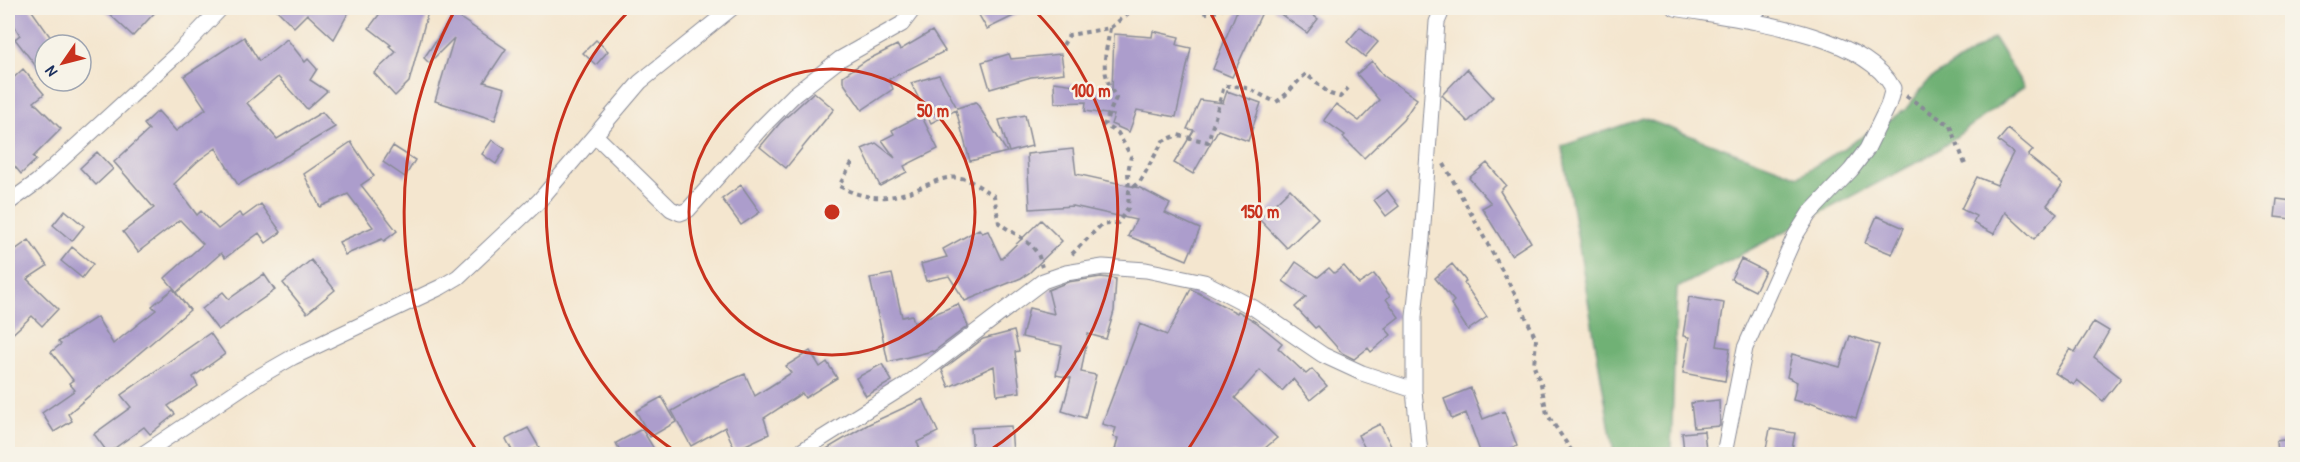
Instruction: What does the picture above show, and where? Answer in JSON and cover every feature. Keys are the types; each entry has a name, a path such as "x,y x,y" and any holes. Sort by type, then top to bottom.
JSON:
{"street":[{"path":"8,203 37,182 178,53 221,8"},
{"path":"143,454 244,385 283,363 458,277 539,201 640,82 732,8"},
{"path":"596,136 671,208 680,213 688,210 761,128 794,95 840,59 902,24 914,8"},
{"path":"1420,454 1414,390 1414,317 1437,22 1443,8"},
{"path":"1675,8 1745,20 1830,40 1872,63 1886,74 1893,88 1888,106 1867,149 1851,170 1809,214 1795,236 1745,348 1724,454"},
{"path":"1745,20 1760,8"},
{"path":"797,454 905,386 1043,281 1066,273 1103,267 1146,270 1204,282 1254,308 1323,355 1362,373 1414,390"}],"path":[{"path":"1063,45 1069,35 1110,28 1135,8"},
{"path":"1186,8 1207,13 1221,12 1222,8"},
{"path":"1065,261 1101,225 1118,223 1128,208 1128,172 1131,156 1118,133 1104,125 1116,98 1103,69 1110,28"},
{"path":"1129,191 1141,180 1163,141 1178,135 1208,141 1224,86 1251,88 1276,102 1306,74 1330,94 1340,97 1350,86"},
{"path":"1893,88 1951,126 1966,167"},
{"path":"1429,138 1517,298 1536,339 1534,366 1541,384 1547,414 1571,450 1582,454"},
{"path":"852,163 839,186 856,195 885,199 912,191 938,179 963,178 994,196 999,223 1015,236 1028,242 1039,255 1040,264 1048,276 1043,281"}],"green space":[{"path":"1994,38 2024,87 1931,155 1677,288 1671,449 1673,454 1614,454 1562,146 1643,118 1799,176 1905,110 1929,80"}],"building":[{"path":"8,8 30,8 48,33 33,33 33,62 15,39 20,35 8,15"},
{"path":"103,8 159,8 133,36"},
{"path":"275,8 351,8 334,39 307,14 294,27"},
{"path":"384,8 429,8 409,82 395,96 374,73 396,52 389,46 391,45 369,28"},
{"path":"975,8 1030,8 987,29"},
{"path":"1238,8 1264,8 1232,77 1213,69"},
{"path":"1272,8 1303,8 1318,19 1307,33"},
{"path":"454,14 506,49 484,82 505,88 495,120 435,101 454,38 429,63 424,58"},
{"path":"1360,27 1378,42 1365,57 1347,42"},
{"path":"932,31 945,51 889,79 893,89 862,110 843,82 843,76 867,60 897,45 900,50"},
{"path":"1153,31 1179,37 1177,45 1191,48 1176,117 1137,110 1129,132 1111,124 1114,115 1085,111 1086,102 1055,103 1054,82 1112,90 1114,34 1152,37"},
{"path":"244,37 259,61 287,39 305,62 308,59 317,69 310,80 327,91 307,109 278,77 247,103 277,139 322,112 335,127 238,185 216,148 198,161 174,184 197,215 201,211 218,229 239,213 243,217 261,204 281,232 266,243 259,233 225,258 221,253 177,292 165,278 203,244 180,220 138,252 123,232 154,208 114,162 149,130 144,124 158,111 176,131 206,109 184,76"},
{"path":"596,40 608,51 596,65 583,53"},
{"path":"1009,54 1011,59 1061,54 1064,73 1031,77 990,89 982,62"},
{"path":"1372,61 1384,76 1417,99 1403,120 1364,158 1343,137 1345,135 1324,120 1336,104 1359,121 1379,100 1357,74"},
{"path":"23,69 33,81 33,93 44,94 34,102 61,129 33,157 36,160 21,174 8,158 8,83"},
{"path":"1467,69 1493,97 1468,122 1442,95"},
{"path":"939,75 957,108 976,102 1007,152 970,161 956,110 931,123 911,83"},
{"path":"1227,91 1261,103 1248,141 1218,130 1193,174 1174,163 1194,130 1187,129 1200,100 1223,103"},
{"path":"814,92 834,109 786,168 760,147 780,123"},
{"path":"921,115 938,149 904,166 907,172 880,186 862,149 876,143 895,158 882,140 894,134 892,130"},
{"path":"1025,115 1032,146 1009,152 999,120"},
{"path":"2008,129 2033,150 2028,156 2063,184 2047,205 2057,214 2034,239 2005,212 1994,234 1973,223 1976,216 1961,209 1977,177 1997,185 2013,153 1998,141"},
{"path":"492,140 505,149 496,164 482,154"},
{"path":"351,142 374,176 361,185 397,231 384,241 382,239 345,255 339,242 373,227 348,194 320,207 304,174"},
{"path":"393,146 415,160 405,177 383,162"},
{"path":"1073,149 1076,174 1140,188 1170,204 1165,213 1200,229 1187,260 1128,236 1136,220 1073,206 1030,209 1027,154"},
{"path":"97,152 113,169 96,185 80,168"},
{"path":"1487,163 1506,185 1500,191 1531,242 1511,255 1482,208 1491,203 1469,178"},
{"path":"741,185 760,212 741,225 722,199"},
{"path":"1290,189 1318,218 1287,248 1259,219"},
{"path":"1387,190 1399,206 1386,216 1374,200"},
{"path":"2277,199 2292,201 2292,219 2275,217"},
{"path":"65,210 84,226 72,241 53,225"},
{"path":"1877,216 1904,228 1892,254 1865,243"},
{"path":"1041,220 1062,241 1021,278 965,301 949,276 926,281 921,264 947,257 943,249 979,229 982,233 988,231 1001,259"},
{"path":"29,240 47,266 27,279 58,309 42,326 32,316 8,338 8,255"},
{"path":"72,247 93,264 82,278 61,261"},
{"path":"1741,259 1765,271 1755,291 1731,279"},
{"path":"311,260 335,290 307,313 283,283"},
{"path":"1296,262 1318,277 1329,268 1334,273 1344,266 1359,284 1374,274 1390,296 1386,299 1399,317 1385,328 1391,335 1371,352 1368,348 1354,359 1342,353 1318,326 1315,328 1295,307 1306,297 1283,281"},
{"path":"1452,264 1466,281 1464,283 1487,317 1468,330 1451,304 1454,301 1435,278"},
{"path":"264,274 275,290 218,330 202,309 223,292 229,299"},
{"path":"892,274 902,317 912,315 914,323 958,304 968,326 933,352 888,362 870,278"},
{"path":"1101,277 1116,279 1114,311 1106,339 1088,334 1081,372 1096,375 1085,418 1062,411 1071,378 1056,375 1062,346 1022,337 1029,308 1054,314 1048,290 1068,282"},
{"path":"173,289 190,310 68,414 72,421 54,432 42,413 75,390 69,383 73,380 51,352 61,344 58,342 97,317 113,344 156,310 152,306"},
{"path":"1191,289 1256,322 1282,343 1278,348 1306,374 1312,369 1327,386 1310,400 1293,379 1282,391 1260,370 1235,398 1277,438 1258,454 1114,454 1118,438 1113,437 1116,428 1102,424 1140,324 1167,335"},
{"path":"1689,297 1724,303 1717,346 1730,348 1725,381 1683,373 1689,337 1683,336"},
{"path":"2094,322 2109,331 2094,357 2121,378 2103,401 2077,380 2074,385 2055,373 2070,349 2075,352"},
{"path":"1014,331 1019,351 1015,352 1020,392 997,395 994,366 949,387 942,370 983,339"},
{"path":"210,333 225,354 193,377 198,386 168,406 175,414 150,434 144,427 108,453 94,434 131,407 121,395"},
{"path":"1850,336 1879,345 1856,418 1810,402 1810,404 1793,400 1797,382 1787,377 1792,354 1840,367"},
{"path":"810,351 820,367 827,362 837,378 805,398 802,393 764,418 769,434 735,450 725,427 691,446 672,411 714,387 745,374 755,396 791,373 786,366"},
{"path":"882,364 892,381 866,396 856,378"},
{"path":"1471,388 1483,419 1504,411 1517,446 1512,448 1514,454 1481,454 1466,413 1452,419 1444,399"},
{"path":"662,397 676,422 650,437 636,411"},
{"path":"923,399 938,432 917,442 922,454 818,454 869,424"},
{"path":"1719,400 1720,426 1694,428 1691,403"},
{"path":"1380,424 1393,450 1383,454 1368,454 1358,435"},
{"path":"1011,426 1013,454 973,454 971,428"},
{"path":"528,428 539,447 526,454 514,454 506,439"},
{"path":"642,429 657,454 622,454 616,443"},
{"path":"1770,429 1795,433 1791,454 1765,454"},
{"path":"1704,431 1706,450 1684,451 1682,433"},
{"path":"2292,439 2292,454 2277,454 2276,441"}]}
